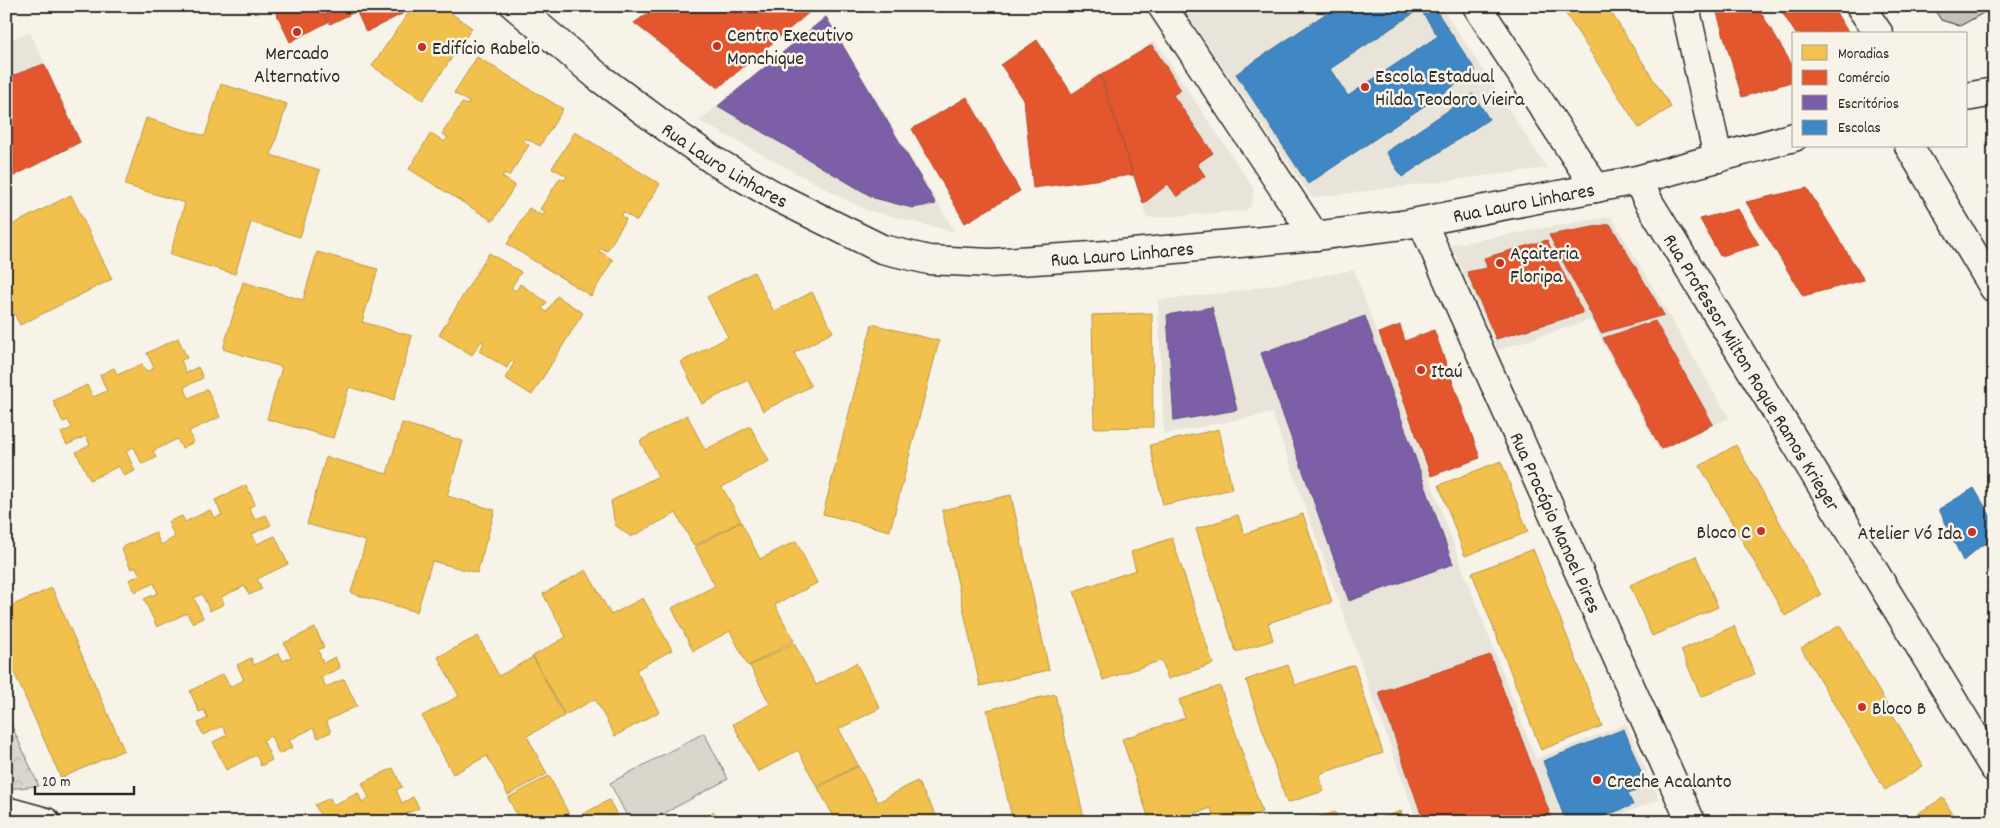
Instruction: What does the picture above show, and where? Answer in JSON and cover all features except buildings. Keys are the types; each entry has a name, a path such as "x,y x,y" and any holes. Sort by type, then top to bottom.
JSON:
{"street":[{"name":"Rua Lauro Linhares","path":"515,6 602,79 716,162 777,197 882,249 929,260 990,263 1122,254 1315,236 1422,222 1638,180 1792,139"},
{"path":"1162,6 1315,236"},
{"path":"1477,6 1596,188"},
{"path":"1685,6 1718,158"},
{"path":"1860,6 1878,32"},
{"path":"1968,96 1994,92"},
{"path":"1910,148 1994,288"},
{"name":"Rua Professor Milton Roque Ramos Krieger","path":"1638,180 1655,213 1994,768"},
{"name":"Rua Procópio Manoel Pires","path":"1422,222 1691,822"},
{"path":"6,811 46,822"}],"shaded area":[{"name":"Escola Estadual Hilda Teodoro Vieira","path":"1181,6 1441,6 1547,168 1312,198"},
{"path":"826,15 955,232 866,210 699,121"},
{"path":"30,32 82,143 6,181 6,41"},
{"path":"1155,41 1254,189 1251,206 1244,211 1147,218 1101,75"},
{"path":"1611,216 1729,418 1660,451 1591,320 1498,350 1451,245"},
{"path":"1354,270 1462,567 1536,759 1626,724 1659,800 1601,822 1417,822 1272,413 1164,434 1158,300 1232,292"}],"green space":[{"path":"6,713 39,786 6,789"},
{"path":"704,733 728,779 648,822 630,822 610,783"}],"place":[{"name":"Mercado Alternativo","path":"297,32"},
{"name":"Centro Executivo Monchique","path":"717,46"},
{"name":"Edifício Rabelo","path":"422,47"},
{"name":"Escola Estadual Hilda Teodoro Vieira","path":"1365,87"},
{"name":"Açaiteria Floripa","path":"1500,263"},
{"name":"Itaú","path":"1421,370"},
{"name":"Bloco C","path":"1761,531"},
{"name":"Atelier Vó Ida","path":"1972,532"},
{"name":"Bloco B","path":"1862,707"},
{"name":"Creche Acalanto","path":"1597,780"}]}
